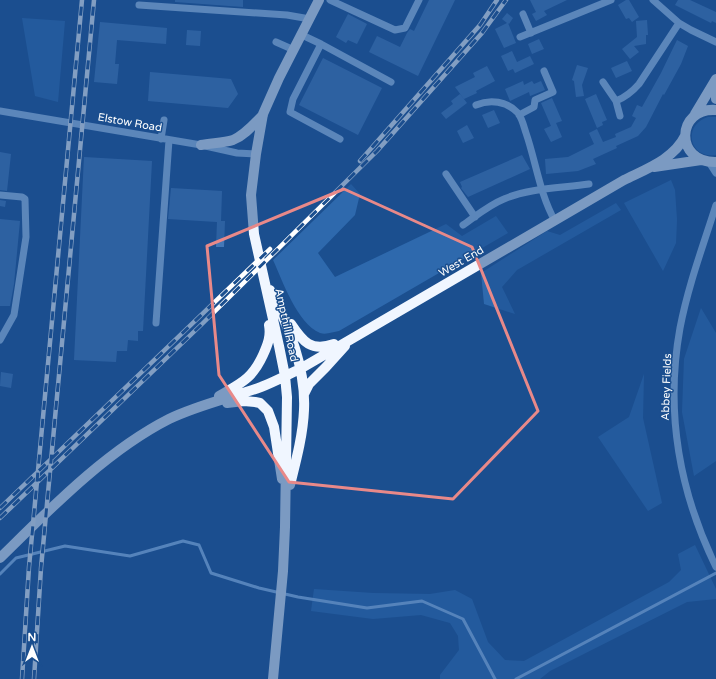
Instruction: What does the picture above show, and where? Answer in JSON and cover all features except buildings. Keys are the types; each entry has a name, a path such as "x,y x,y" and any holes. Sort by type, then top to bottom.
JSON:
{"main road":[{"path":"201,145 232,140 243,134 254,125 263,114 319,0"},
{"name":"West End","path":"285,376 300,369 624,180 650,168 677,150 685,136 689,122 696,114 716,79"},
{"path":"716,85 716,99"},
{"path":"696,114 706,110 716,110"},
{"path":"263,114 256,154 252,196 254,234 265,279 279,307 295,347 304,394 302,425 295,465 286,500"},
{"path":"685,136 692,155 709,162"},
{"name":"West End","path":"650,168 709,162"},
{"name":"Ampthill Road","path":"0,558 58,503 114,454 143,435 169,420 202,406 260,388 285,376 265,279"},
{"name":"Ampthill Road","path":"202,406 244,381 253,373 259,364 269,341 270,333 265,279"},
{"path":"279,307 299,336 305,342 321,348 351,338"},
{"path":"304,394 309,384 351,338"},
{"path":"273,679 283,571 286,500 287,397 285,376"},
{"path":"202,406 249,401 260,403 268,411 274,427 279,465 286,500"}],"street":[{"path":"330,0 395,30 405,28 419,0"},
{"path":"520,37 611,0"},
{"path":"653,0 679,23 716,42"},
{"path":"139,5 310,19"},
{"path":"523,14 531,32"},
{"path":"616,102 628,95 639,84 679,23"},
{"path":"302,35 391,82"},
{"path":"276,42 294,50"},
{"path":"321,44 293,99 290,112 340,139"},
{"path":"519,115 534,107 535,100 553,92 544,71"},
{"path":"603,82 616,102 620,116"},
{"path":"476,104 486,101 496,101 513,108 519,115 536,164 542,190 555,221"},
{"name":"Elstow Road","path":"0,111 256,154"},
{"path":"156,323 165,139 164,120"},
{"path":"709,162 716,173"},
{"path":"446,174 475,216"},
{"path":"463,226 482,211 504,199 522,193 589,184"},
{"path":"0,194 22,197 25,199 26,237 14,314 0,340"},
{"name":"Abbey Fields","path":"716,205 683,314 678,343 674,391 675,423 683,477 694,515 716,567"}],"highlighted area":[{"path":"344,189 472,247 538,411 453,499 289,482 219,375 207,246"}],"shaded area":[{"path":"22,18 65,21 58,102 35,96"},
{"path":"708,117 716,117 716,155 707,155 700,152 695,147 692,140 694,127 700,121"},
{"path":"671,180 675,190 677,220 676,243 663,271 624,203"},
{"path":"351,184 360,194 355,215 318,253 335,277 446,224 462,236 496,216 508,233 339,331 322,334 312,328 298,311 286,290 273,260"},
{"path":"616,203 621,210 517,270 502,287 515,314 484,304 481,273 547,231 560,235"},
{"path":"701,308 716,333 716,461 694,476 682,412 684,359"},
{"path":"644,374 643,418 662,503 648,511 598,437 629,417"},
{"path":"695,545 716,589 716,599 687,602 550,671 540,679 440,679 440,675 459,650 458,636 450,623 421,615 373,619 311,611 314,589 373,593 430,594 455,590 472,599 488,642 505,660 524,661 669,582 681,570 678,554"}],"waterway":[{"path":"0,574 16,558 65,546 130,556 183,541 199,545 211,573 259,588 298,597 367,608 422,601 463,619 495,679"},
{"path":"516,679 716,573"}],"railway":[{"path":"22,679 29,567 82,0"},
{"path":"34,679 41,568 94,0"},
{"path":"360,161 480,25 497,0"},
{"path":"0,518 202,324 377,151 482,33 506,0"},
{"path":"0,508 270,249"}]}
